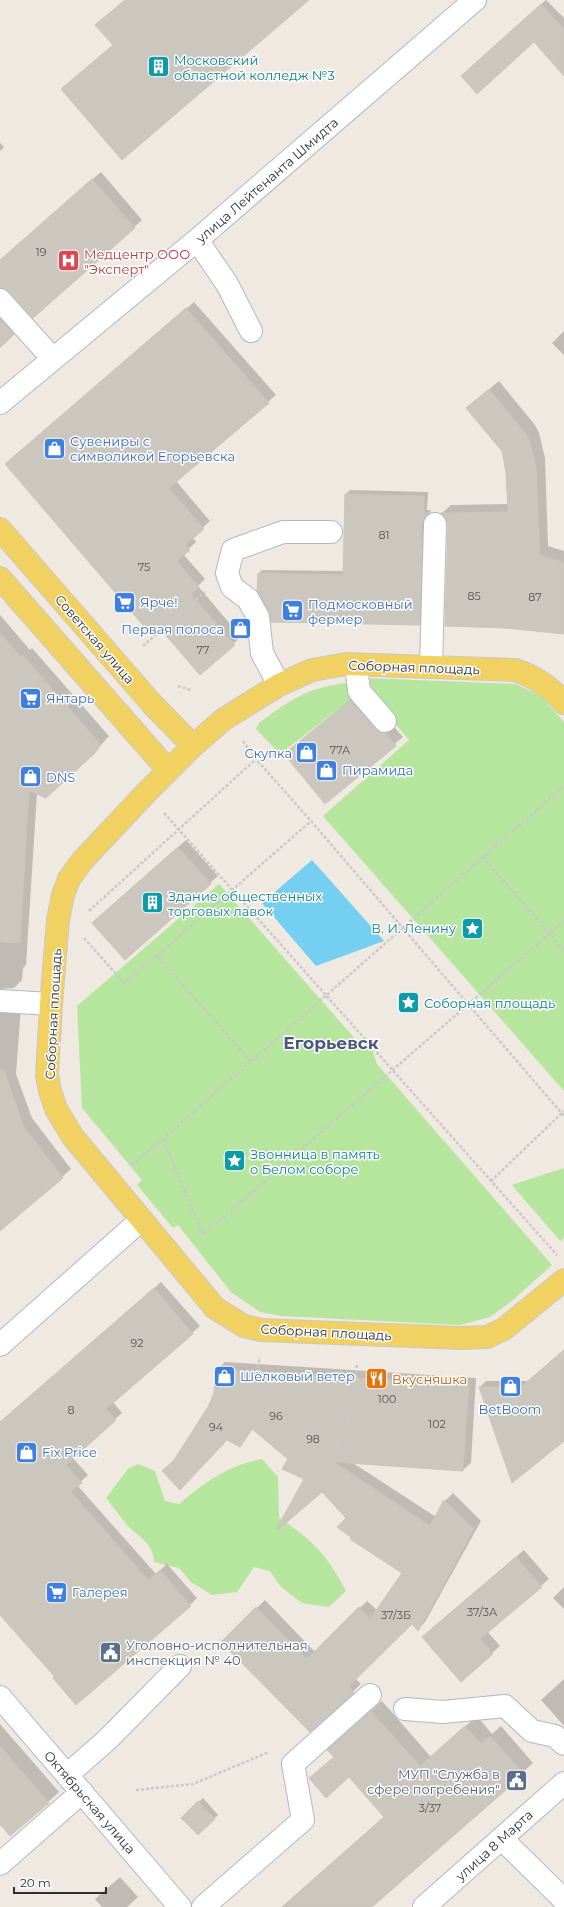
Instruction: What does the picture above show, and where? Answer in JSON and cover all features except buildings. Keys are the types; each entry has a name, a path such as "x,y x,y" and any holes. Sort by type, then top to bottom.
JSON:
{"main road":[{"name":"Советская улица","path":"0,529 153,705 193,746"},
{"path":"0,578 168,770"},
{"name":"Соборная площадь","path":"564,703 550,687 530,675 515,670 346,664 312,670 279,685 224,718 168,770 82,861 69,879 63,895 58,920 47,1076 56,1109 73,1137 215,1308 244,1326 261,1330 461,1338 487,1337 504,1329 564,1280"}],"street":[{"name":"улица Лейтенанта Шмидта","path":"0,403 197,240 475,0"},
{"path":"197,240 226,284 251,331"},
{"path":"0,300 53,359"},
{"path":"431,667 435,524"},
{"path":"279,685 262,653 258,617 248,599 232,587 227,573 233,550 283,532 331,532"},
{"path":"356,665 359,691 385,721"},
{"path":"0,1001 51,1004"},
{"path":"2,1339 141,1220"},
{"path":"68,1775 108,1740 180,1666"},
{"path":"202,1907 303,1820 294,1764 370,1695"},
{"name":"Октябрьская улица","path":"0,1697 68,1775 172,1904"},
{"path":"405,1709 443,1712 505,1706 532,1731 555,1736 564,1744"},
{"name":"улица 8 Марта","path":"424,1907 564,1783"},
{"path":"0,1864 82,1792"},
{"path":"502,1839 564,1900"}],"path":[{"path":"144,646 227,573"},
{"path":"178,686 191,690"},
{"path":"243,741 256,759 563,1112 564,1116"},
{"path":"88,915 90,909 256,759"},
{"path":"129,1166 162,1139 564,786"},
{"path":"161,810 560,1259"},
{"path":"81,934 124,983 157,956 311,821"},
{"path":"483,857 564,950"},
{"path":"162,1139 203,1235 564,921"},
{"path":"157,956 250,1061"},
{"path":"491,1181 563,1112"},
{"path":"256,1372 260,1357"},
{"path":"356,1378 357,1364"},
{"path":"336,1447 351,1415"},
{"path":"136,1790 193,1784 272,1750"}],"green space":[{"path":"365,678 516,684 541,696 564,722 564,1091 323,816 409,740 365,688"},
{"path":"348,683 355,696 280,754 256,729 259,723 290,701 310,691"},
{"path":"219,884 364,1049 371,1047 377,1064 552,1265 513,1300 490,1317 460,1325 282,1316 260,1312 231,1292 178,1225 173,1228 137,1185 142,1180 82,1108 77,1006"},
{"path":"564,1168 564,1238 560,1241 512,1185"},
{"path":"262,1459 278,1477 279,1518 301,1533 318,1549 333,1568 346,1591 329,1607 302,1603 281,1587 270,1571 254,1567 237,1592 212,1595 191,1582 179,1568 154,1562 151,1550 145,1541 127,1525 106,1498 128,1469 138,1464 155,1471 165,1501 179,1504 208,1482 228,1470 239,1465"}],"water":[{"path":"312,860 384,941 316,966 262,903"}],"place":[{"name":"Московский областной колледж №3","path":"158,67"},
{"name":"Медцентр ООО \"Эксперт\"","path":"69,261"},
{"name":"Сувениры с символикой Егорьевска","path":"55,448"},
{"name":"Ярче!","path":"124,602"},
{"name":"Подмосковный фермер","path":"293,611"},
{"name":"Первая полоса","path":"240,629"},
{"name":"Янтарь","path":"31,698"},
{"name":"Скупка","path":"307,753"},
{"name":"Пирамида","path":"326,770"},
{"name":"DNS","path":"31,777"},
{"name":"Здание общественных торговых лавок","path":"152,903"},
{"name":"В. И. Ленину","path":"472,928"},
{"name":"Соборная площадь","path":"408,1003"},
{"name":"Звонница в память о Белом соборе","path":"234,1161"},
{"name":"Шёлковый ветер","path":"225,1376"},
{"name":"Вкусняшка","path":"376,1379"},
{"name":"BetBoom","path":"510,1387"},
{"name":"Fix Price","path":"27,1452"},
{"name":"Галерея","path":"56,1592"},
{"name":"Уголовно-исполнительная инспекция № 40","path":"110,1652"},
{"name":"МУП \"Служба в сфере погребения\"","path":"516,1781"}],"district":[{"name":"Егорьевск","path":"331,1043"}]}
